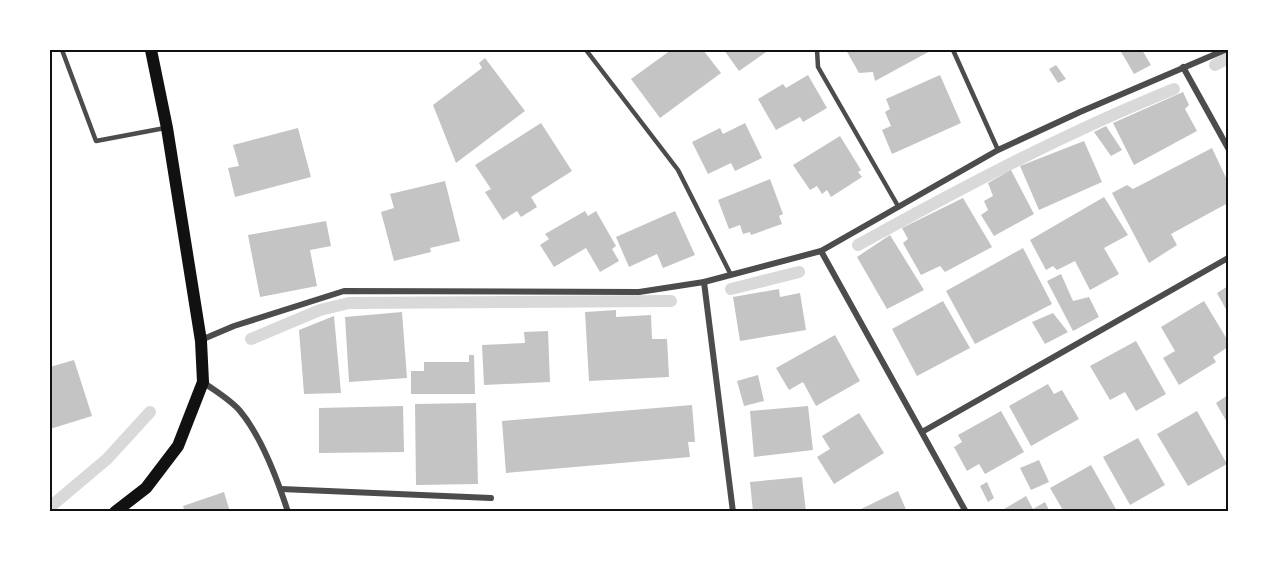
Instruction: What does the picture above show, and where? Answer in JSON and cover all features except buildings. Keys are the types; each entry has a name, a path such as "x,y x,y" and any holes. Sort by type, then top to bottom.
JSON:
{"main road":[{"path":"115,512 146,488 178,446 203,382 201,340 167,128 151,50"}],"street":[{"path":"201,340 234,326 344,291 639,292 704,282 821,251 998,150 1225,50"},
{"path":"1184,67 1228,148"},
{"path":"821,251 966,512"},
{"path":"922,432 1228,258"},
{"path":"704,282 733,512"},
{"path":"203,382 240,410 261,446 281,489 288,512"},
{"path":"281,489 491,498"}],"lane":[{"path":"62,50 96,141 167,128"},
{"path":"586,50 678,170 730,275"},
{"path":"817,50 818,67 898,206"},
{"path":"953,50 998,150"}],"waterway":[{"path":"1215,65 1228,58"},
{"path":"858,245 1014,162 1174,89"},
{"path":"731,289 799,272"},
{"path":"251,339 320,310 349,303 671,301"},
{"path":"50,507 107,459 150,412"}]}
